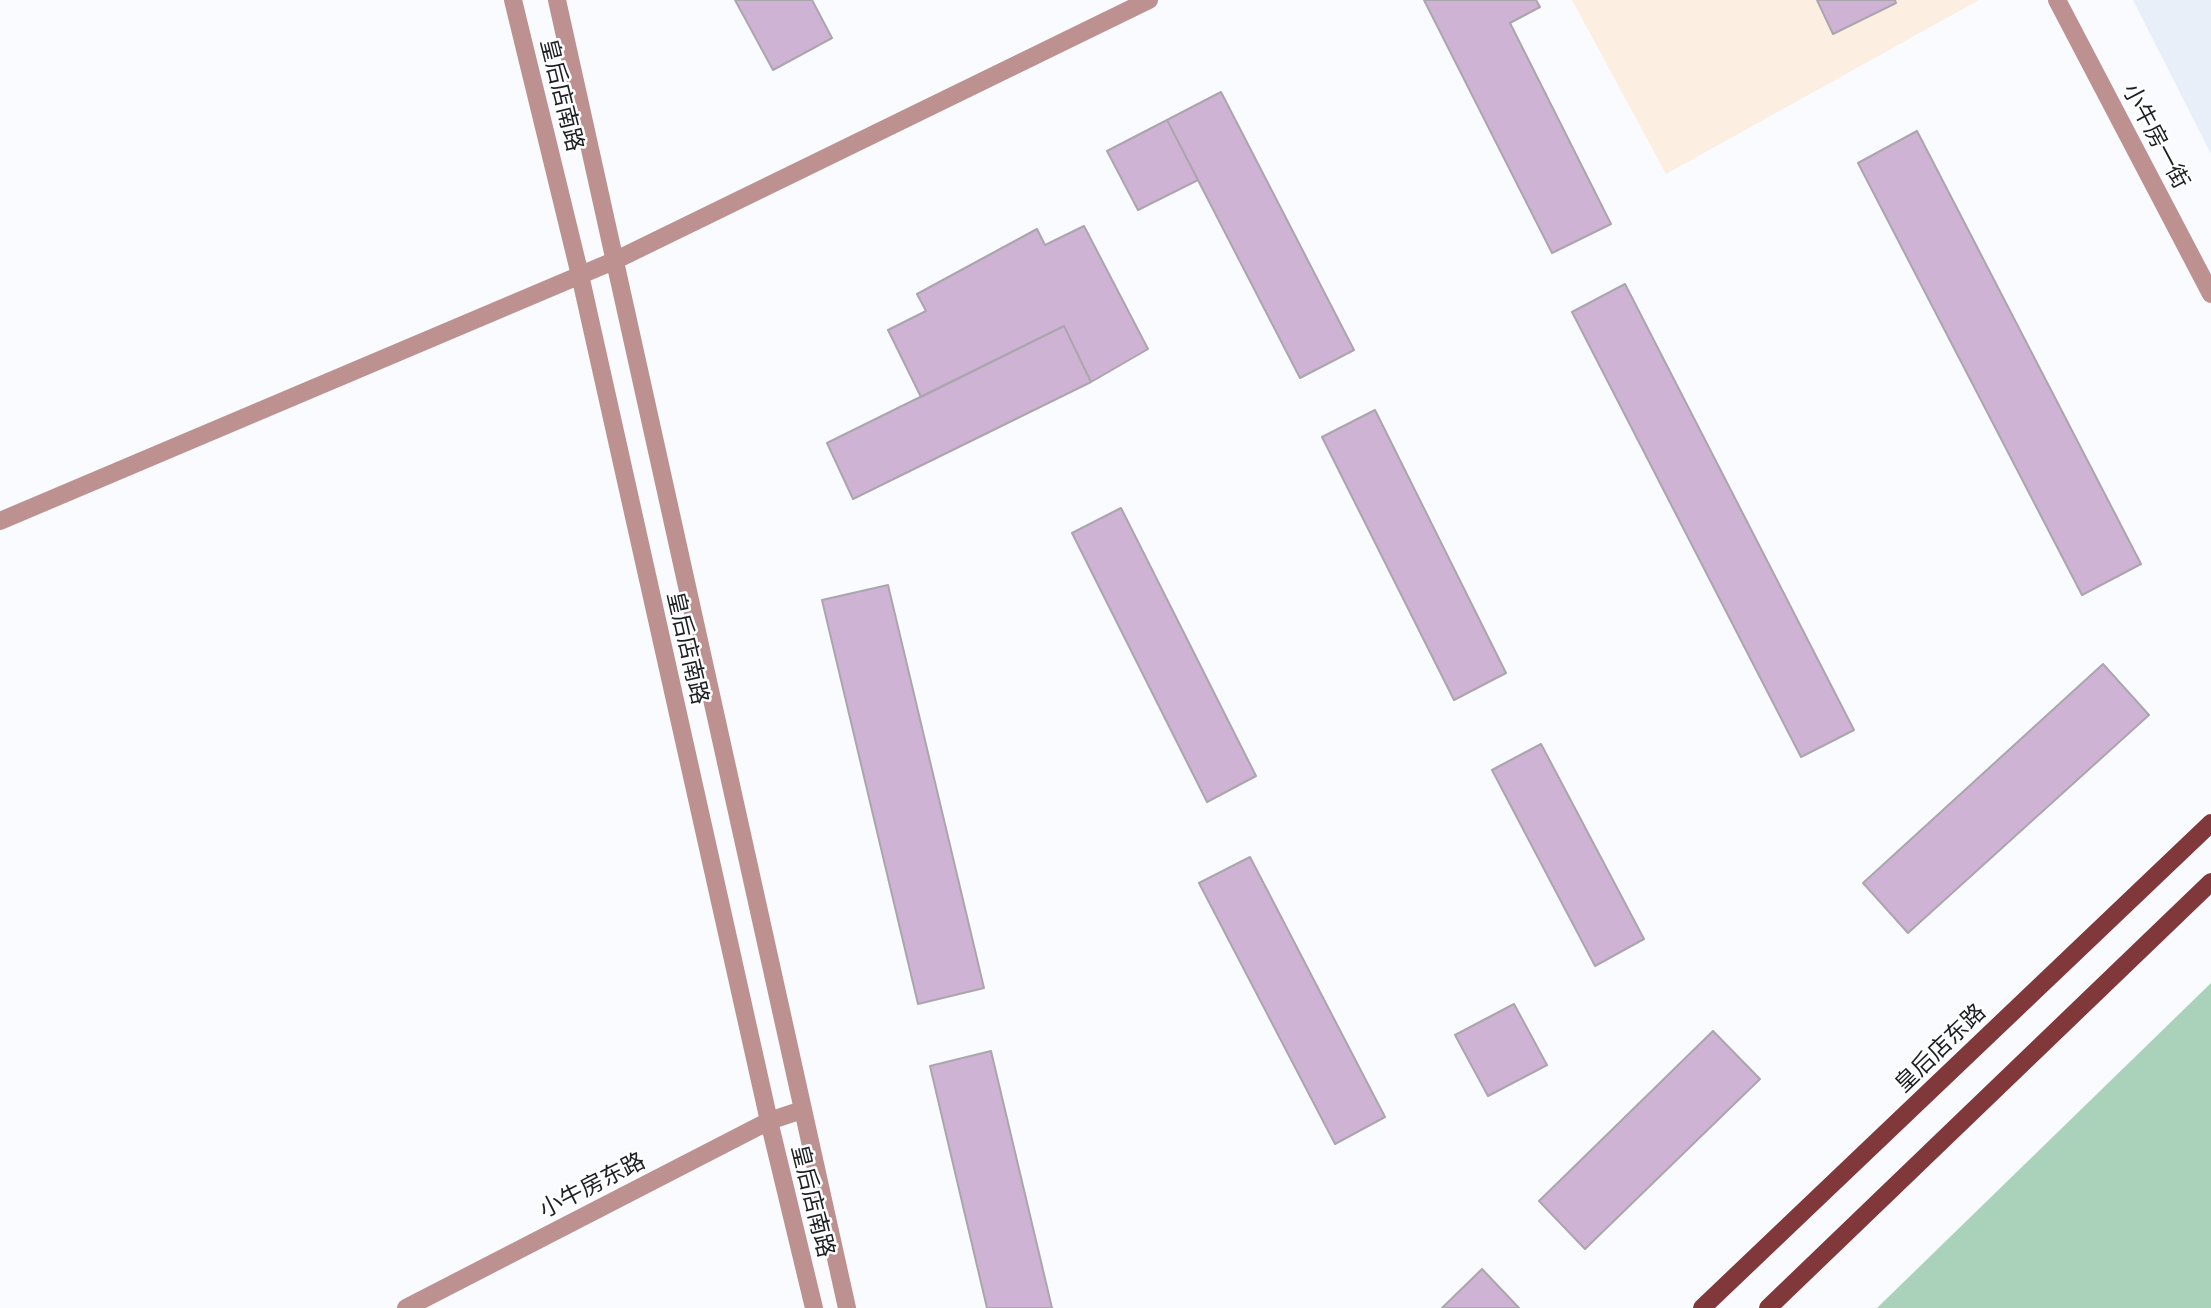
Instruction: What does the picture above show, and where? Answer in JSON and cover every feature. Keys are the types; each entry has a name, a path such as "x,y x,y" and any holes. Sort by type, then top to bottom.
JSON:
{"main road":[{"name":"皇后店东路","path":"1702,1308 2211,823"},
{"path":"1768,1308 2211,882"}],"street":[{"name":"皇后店南路","path":"513,0 580,275 769,1121 814,1308"},
{"name":"皇后店南路","path":"557,0 847,1308"},
{"path":"0,521 616,260 1149,0"},
{"name":"小牛房一街","path":"2057,0 2211,294"},
{"name":"小牛房东路","path":"406,1308 769,1121 802,1110"}],"shaded area":[{"path":"1572,0 1979,0 1666,174"},
{"path":"2133,0 2211,0 2211,154"}],"green space":[{"path":"2211,983 2211,1308 1877,1308"}],"building":[{"path":"735,0 812,0 832,38 773,70"},
{"path":"1424,0 1536,0 1540,7 1510,23 1611,224 1552,253"},
{"path":"1817,0 1895,0 1896,3 1833,34"},
{"path":"1221,92 1354,350 1300,378 1167,120"},
{"path":"1167,120 1198,180 1138,210 1107,151"},
{"path":"1917,131 2141,564 2082,595 1858,163"},
{"path":"1084,226 1148,349 1091,382 1064,326 921,397 888,330 926,311 917,294 1037,229 1045,245"},
{"path":"1625,284 1854,730 1801,757 1572,312"},
{"path":"1064,326 1091,382 853,499 827,443"},
{"path":"1375,410 1506,673 1454,700 1322,437"},
{"path":"1121,508 1256,776 1207,802 1072,533"},
{"path":"888,585 984,988 918,1004 822,600"},
{"path":"2103,664 2149,715 1908,933 1863,883"},
{"path":"1541,744 1644,939 1595,966 1492,770"},
{"path":"1250,857 1385,1117 1335,1144 1199,883"},
{"path":"1514,1004 1547,1065 1488,1096 1455,1035"},
{"path":"1713,1031 1760,1079 1585,1249 1539,1201"},
{"path":"991,1051 1052,1308 987,1308 930,1066"},
{"path":"1482,1269 1519,1308 1442,1308"}]}
